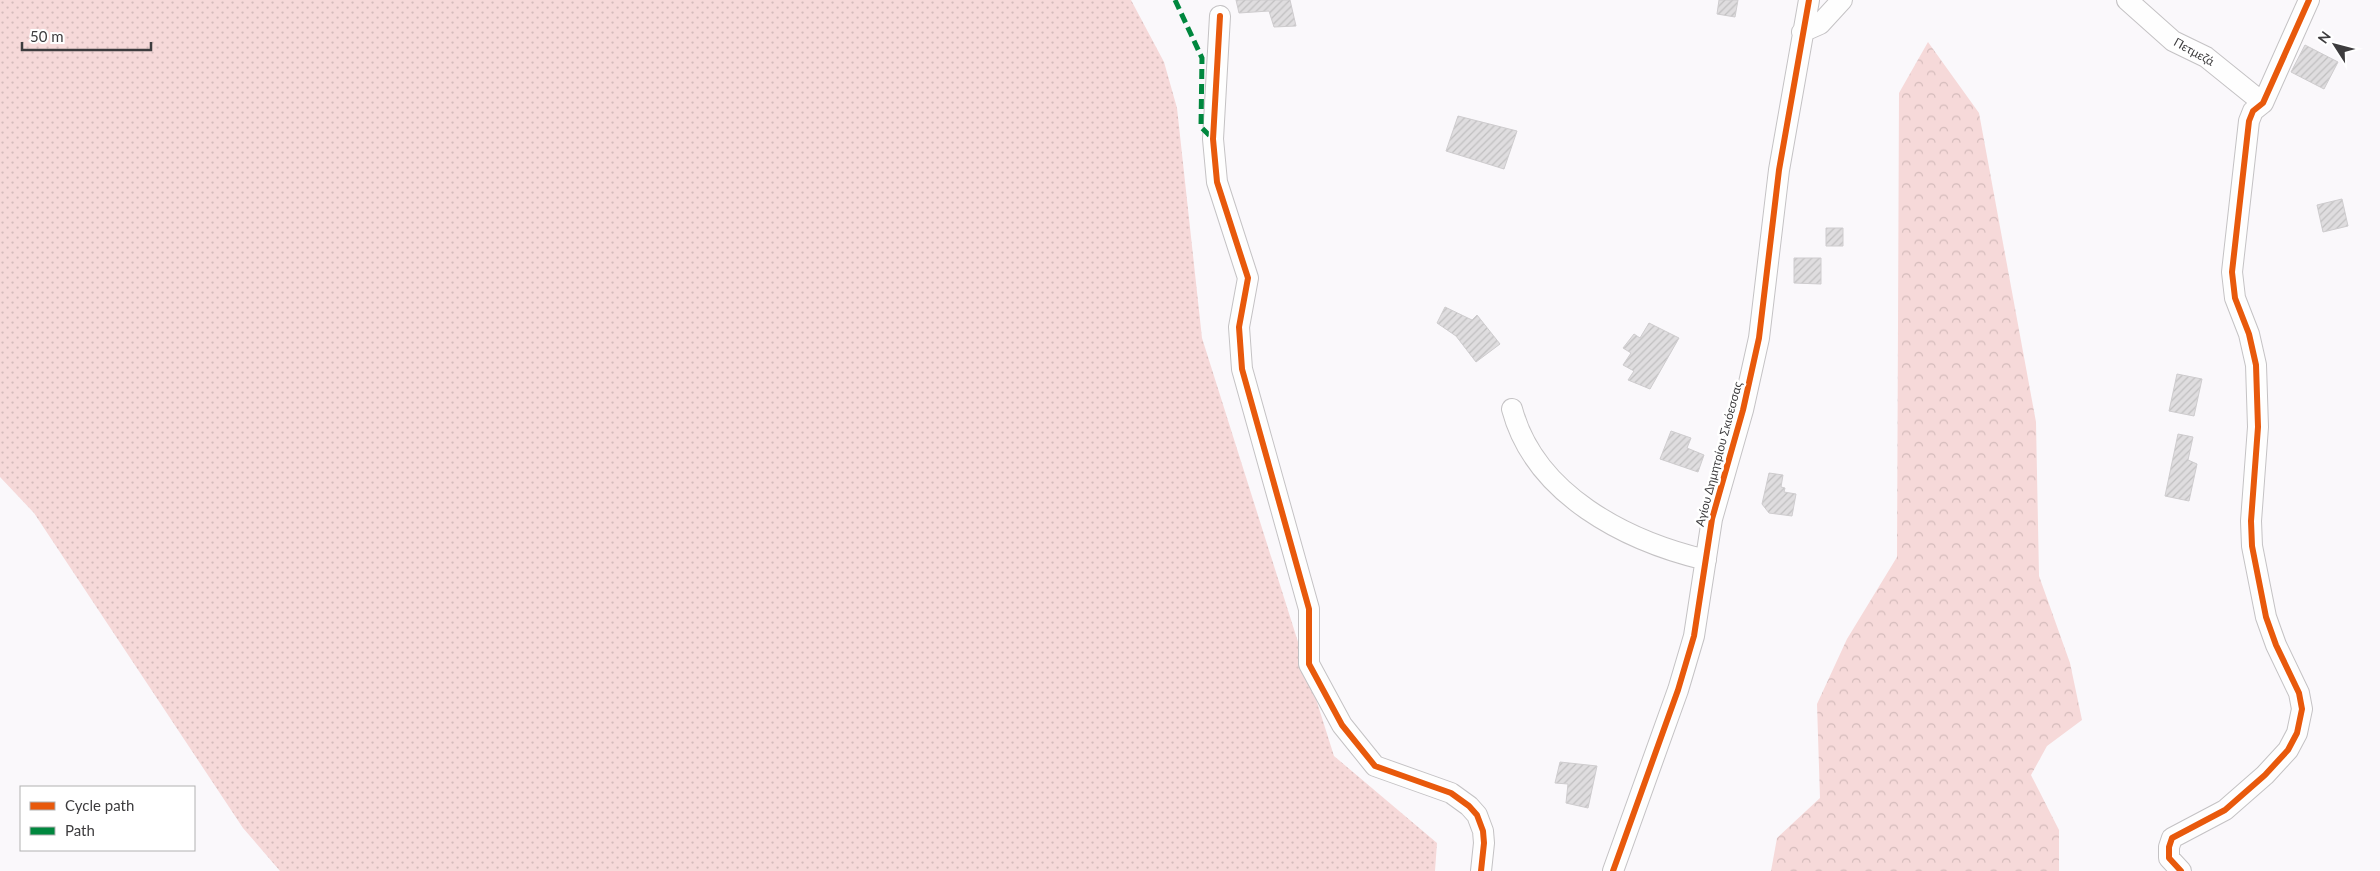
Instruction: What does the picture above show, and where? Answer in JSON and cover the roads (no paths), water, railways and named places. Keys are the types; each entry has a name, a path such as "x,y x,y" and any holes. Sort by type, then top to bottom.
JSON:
{"street":[{"name":"Αγίου Δημητρίου Σκιόεσσας","path":"1613,871 1689,655 1698,620 1716,504 1743,410 1759,338 1779,170 1809,0"},
{"path":"1802,32 1820,24 1842,0"},
{"name":"Πετμεζά","path":"2127,0 2173,41 2206,57 2263,103"},
{"path":"2181,871 2169,858 2169,847 2172,838 2225,810 2265,775 2293,742 2299,727 2302,709 2299,693 2270,630 2255,568 2250,521 2258,427 2256,365 2232,281 2242,195 2246,139 2251,115 2263,103 2308,0"},
{"path":"1220,16 1214,139 1217,182 1248,278 1239,327 1242,369 1309,609 1310,664 1342,725 1375,766 1451,793 1464,801 1477,815 1483,831 1484,843 1481,871"},
{"path":"1512,408 1520,432 1530,450 1549,475 1572,497 1597,516 1635,538 1675,553 1706,560"}]}
